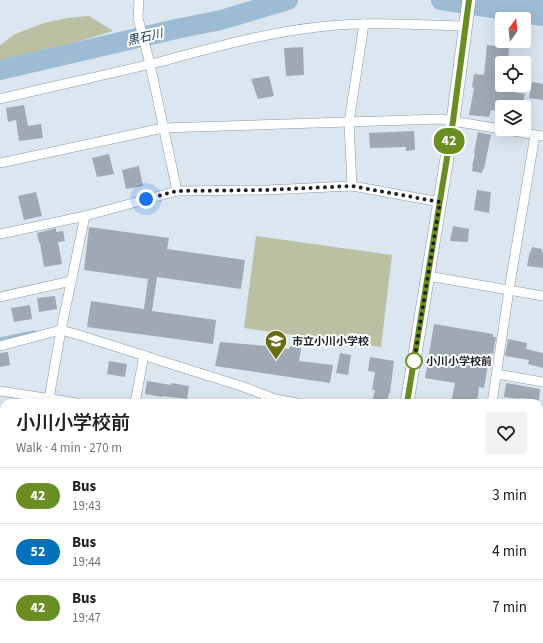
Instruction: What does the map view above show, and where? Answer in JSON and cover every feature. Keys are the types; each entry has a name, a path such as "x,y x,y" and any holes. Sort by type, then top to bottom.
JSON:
{"main road":[{"path":"408,399 453,121 468,5"}],"street":[{"path":"139,0 138,18 150,64 177,191"},
{"path":"352,186 349,122 364,24"},
{"path":"0,99 150,64 269,34 319,27 364,24 466,26"},
{"path":"0,163 163,128 440,119 539,135 508,290 493,399"},
{"path":"0,234 85,216 177,191 266,190 352,186 440,202"},
{"path":"0,391 49,399 61,330 85,216"},
{"path":"428,276 543,296"},
{"path":"0,297 71,282"},
{"path":"0,346 61,330 244,387 275,399"},
{"path":"136,399 144,355"},
{"path":"497,374 543,382"}],"green space":[{"path":"89,16 113,31 0,63 0,45 15,34 44,23 67,18"},
{"path":"256,236 392,255 381,347 244,328"}],"water":[{"path":"487,0 543,0 543,21 531,18 531,12 500,12 486,9"}],"building":[{"path":"487,45 495,46 495,48 509,48 508,56 495,56 495,92 525,94 524,100 495,100 495,111 491,110 489,117 469,115 474,88 472,87 474,74 484,75"},
{"path":"303,47 304,75 286,76 284,48"},
{"path":"269,76 274,96 258,99 251,79"},
{"path":"532,82 543,84 543,100 529,98"},
{"path":"24,105 28,126 41,124 43,138 19,141 16,120 8,122 6,108"},
{"path":"414,131 415,150 406,151 406,147 370,148 369,133"},
{"path":"478,132 491,135 482,173 472,171"},
{"path":"109,154 114,174 97,177 92,158"},
{"path":"139,166 143,186 126,189 122,170"},
{"path":"477,190 491,192 489,213 474,210"},
{"path":"36,192 42,216 24,220 18,196"},
{"path":"453,226 469,229 468,242 450,241"},
{"path":"89,227 169,238 167,249 245,260 241,289 157,277 152,311 216,320 213,344 87,327 91,301 144,309 148,279 84,270"},
{"path":"56,228 56,232 63,231 65,241 58,242 62,264 44,267 37,233"},
{"path":"532,247 542,249 543,268 527,266"},
{"path":"55,296 57,309 39,312 37,298"},
{"path":"30,305 32,319 14,322 11,308"},
{"path":"434,324 493,334 493,337 496,337 493,354 490,353 484,388 479,387 478,399 452,399 455,383 425,378"},
{"path":"508,339 527,343 526,349 543,353 543,368 528,364 529,360 505,356"},
{"path":"220,342 267,345 289,349 290,346 301,348 299,361 333,365 330,383 215,366"},
{"path":"8,352 10,365 0,367 0,353"},
{"path":"340,353 351,355 348,375 336,373"},
{"path":"370,357 394,361 390,393 388,399 373,399 375,390 372,390 375,372 368,371"},
{"path":"109,361 127,364 125,377 107,374"},
{"path":"147,381 189,386 187,399 145,394"},
{"path":"506,383 540,389 539,399 504,397"}],"waterway":[{"name":"黒石川","path":"0,70 221,20 288,0"},
{"name":"黒石川","path":"441,0 543,16"},
{"path":"0,339 34,332"}],"bus line":[{"name":"42","path":"408,399 453,121 469,0"}],"place":[{"name":"市立小川小学校","path":"276,360"},
{"name":"小川小学校前","path":"414,361"}],"route":[{"path":"146,199 177,191 266,190 352,186 440,202 414,361"}]}
